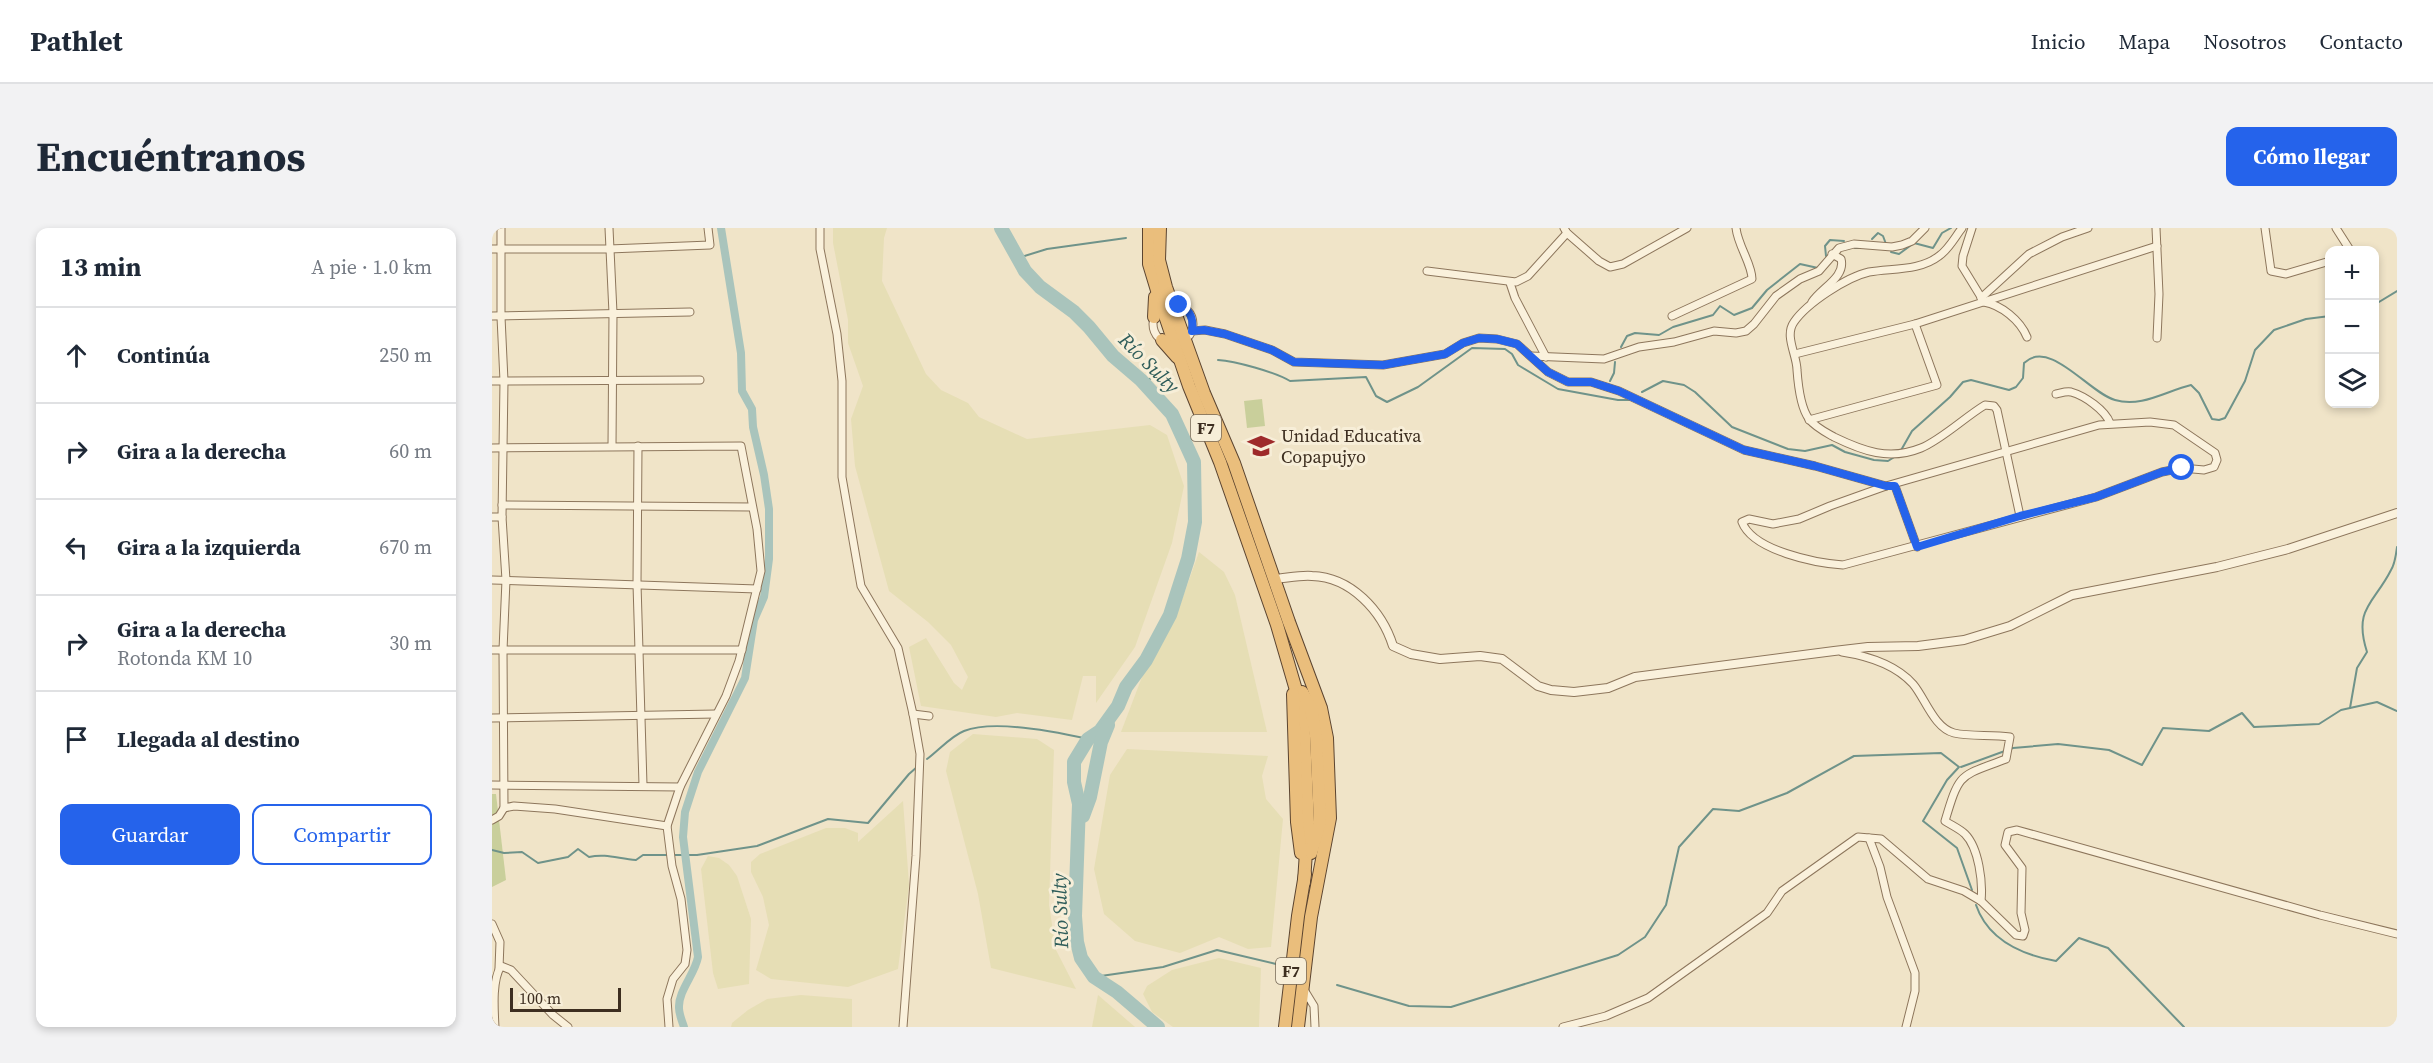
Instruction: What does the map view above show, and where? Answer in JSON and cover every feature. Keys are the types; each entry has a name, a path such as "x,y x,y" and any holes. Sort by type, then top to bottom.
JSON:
{"highway":[{"name":"F7","path":"1149,228 1149,264 1161,287 1187,362 1293,675 1303,714 1306,737 1308,822 1304,882 1285,1027"},
{"name":"F7","path":"1160,228 1161,287"},
{"path":"1161,287 1168,309"},
{"path":"1178,339 1187,362"},
{"name":"F7","path":"1187,362 1234,463 1321,708 1327,738 1330,818 1311,917 1298,1027"}],"street":[{"path":"501,228 496,249 504,381 502,505 506,579 503,650 504,808"},
{"path":"609,228 613,313 612,447"},
{"path":"496,249 609,249 710,245 708,228"},
{"path":"820,228 820,249 837,334 842,381 842,477 861,586 897,648 920,754 916,856 903,1027"},
{"path":"1427,271 1510,283 1528,276 1565,231 1599,261 1610,267 1623,264 1687,228"},
{"path":"1672,316 1752,279 1752,271 1744,258 1736,228"},
{"path":"1531,356 1604,358 1639,347 1674,342 1714,331 1736,333 1746,331 1776,296 1793,283 1819,271 1839,248 1854,244 1892,247 1902,245 1912,241 1925,228"},
{"path":"1962,228 1938,257 1905,268 1866,273 1827,292 1794,322 1790,330 1804,411 1809,420 1826,433 1864,451 1881,455 1899,454 1922,447 1961,420 1990,404 1997,410 2020,516"},
{"path":"1972,228 1962,266 1982,300 1995,304 2014,318 2027,337"},
{"path":"1982,300 2030,254 2062,237 2088,228"},
{"path":"2156,228 2159,304 2157,338"},
{"path":"2265,228 2271,271 2286,274 2325,262"},
{"path":"2336,228 2347,246"},
{"path":"1795,354 1915,324 1982,300 2157,246"},
{"path":"1808,309 1816,296 1842,270 1841,259 1832,254"},
{"path":"1510,283 1515,298 1546,357"},
{"path":"1168,309 1154,330 1178,339 1204,330 1225,334 1272,350 1294,362 1383,365 1445,354 1463,343 1479,338 1497,339 1517,344 1548,372 1568,382 1591,382 1619,391 1744,450 1815,466 1886,486 1895,486 2110,423 2150,422 2174,425 2215,453 2217,460 2214,466 2204,470 2182,468 2162,472 2096,497 1844,565 1820,563 1780,551 1746,532 1742,522 1749,519 1773,524 1800,519 1886,486"},
{"path":"492,316 690,312"},
{"path":"1809,420 1937,385 1915,324"},
{"path":"492,381 700,380"},
{"path":"2055,394 2068,391 2082,398 2108,417 2110,423"},
{"path":"638,446 637,584 643,785"},
{"path":"492,448 741,446 753,507 761,571 742,650 726,696 680,787 667,826 672,866 681,899 687,950 685,964 673,979 667,999 669,1027"},
{"path":"1895,486 1917,547"},
{"path":"502,505 753,507"},
{"path":"1275,579 1313,575 1340,581 1357,592 1370,605 1390,636 1393,646 1411,654 1440,658 1480,656 1502,660 1538,686 1551,690 1574,692 1608,688 1635,676 1868,647 1918,646 1964,640 2010,626 2072,595 2217,567 2288,549 2397,513"},
{"path":"492,518 502,518"},
{"path":"492,580 757,588"},
{"path":"492,650 742,650"},
{"path":"1834,651 1857,654 1897,669 1914,684 1932,715 1952,732 2010,737 2006,759 1964,775 1955,789 1945,821 1966,834 1976,856 1983,886 1981,901"},
{"path":"492,718 716,714"},
{"path":"913,714 929,716"},
{"path":"492,785 680,787"},
{"path":"492,820 504,808 514,806 555,809 667,826"},
{"path":"1563,1027 1606,1016 1648,998 1767,913 1782,891 1858,837 1881,839 1928,879 1964,891 1981,901 2016,935 2022,936 2025,930 2021,913 2022,868 2005,845 2008,832 2017,830 2320,915 2397,934"},
{"path":"1869,838 1880,867 1887,897 1916,973 1915,991 1906,1027"},
{"path":"492,924 500,942 499,968"},
{"path":"495,1027 495,973 499,968 506,966 553,1015 568,1027"},
{"path":"1303,988 1314,1006 1315,1027"}],"shaded area":[{"path":"833,228 887,228 884,238 882,281 926,374 941,390 968,403 979,417 1027,439 1150,425 1167,435 1184,486 1172,543 1135,647 1096,703 1096,676 1083,676 1072,720 1017,713 996,717 921,706 909,647 926,638 954,683 962,690 968,677 951,645 928,622 889,591 855,466 851,419 863,386 848,343 848,320 833,243"},
{"path":"1199,552 1224,572 1235,595 1267,732 1121,732 1142,677 1175,619"},
{"path":"973,734 1037,739 1054,750 1049,905 1056,950 1076,989 991,968 978,894 946,771 950,752"},
{"path":"1127,749 1268,756 1262,776 1266,799 1283,819 1271,947 1248,949 1219,937 1180,953 1135,941 1104,914 1094,869 1110,775"},
{"path":"903,801 909,885 898,969 848,987 771,979 756,970 769,925 763,897 751,872 751,862 760,854 826,828 845,828 858,833 858,842"},
{"path":"708,856 719,858 729,865 737,876 751,919 749,984 718,989 713,973 701,869"},
{"path":"1219,958 1261,968 1259,1027 1173,1027 1152,1012 1143,994 1147,986 1172,970"},
{"path":"801,995 852,999 852,1027 731,1027 732,1023 748,1010 767,999"},
{"path":"1098,995 1135,1027 1092,1027"}],"green space":[{"path":"1262,399 1265,426 1247,428 1244,401"},
{"path":"492,794 496,794 506,880 492,887"}],"waterway":[{"path":"684,1027 679,1002 698,957 683,837 685,812 698,772 745,678 754,620 764,597 769,559 769,509 753,427 752,409 742,391 741,353 721,228"},
{"name":"Río Sulty","path":"1001,228 1025,271 1040,287 1074,312 1113,356 1141,380 1172,414 1194,462 1195,522 1188,559 1170,615 1146,660 1126,687 1118,706 1100,731 1088,739 1074,762 1074,782 1079,804 1075,916 1081,958 1094,977 1117,992 1158,1027"},
{"path":"1891,252 1899,254 1914,243 1933,248 1942,233 1951,228"},
{"path":"1872,239 1878,233 1883,236 1886,244"},
{"path":"1018,258 1047,249 1126,238"},
{"path":"1826,256 1825,246 1830,240 1844,241"},
{"path":"1855,248 1864,248"},
{"path":"1621,347 1627,336 1635,333 1659,335 1673,327 1713,315 1720,306 1734,315 1752,308 1767,290 1800,264 1818,268"},
{"path":"2379,302 2397,291"},
{"path":"1900,452 1912,431 1950,397 1963,382 1971,380 2009,390 2016,387 2023,378 2024,363 2034,357 2046,357 2057,362 2093,388 2115,400 2125,402 2153,398 2191,385 2199,393 2212,419 2219,420 2225,418 2245,381 2255,350 2274,330 2306,319 2325,317"},
{"path":"1218,360 1255,368 1290,381 1366,377 1376,396 1387,402 1418,387 1472,348 1505,349 1512,354 1518,365 1558,389 1618,400 1634,400"},
{"path":"1610,381 1614,373 1615,362"},
{"path":"1141,380 1165,377"},
{"path":"1642,392 1663,381 1684,385 1695,392 1732,427 1788,449 1805,451 1832,445 1845,452 1874,460 1888,461 1896,456"},
{"path":"2350,708 2357,668 2367,652 2363,637 2364,616 2367,607 2392,568 2397,547"},
{"path":"1961,767 2013,748 2058,744 2109,750 2142,765 2163,728 2209,731 2242,713 2254,727 2319,724 2341,710 2377,702 2397,711"},
{"name":"Río Sulty","path":"1083,816 1090,797 1101,742 1108,725"},
{"path":"927,759 954,736 964,731 992,726 1026,728 1088,739"},
{"path":"1337,985 1409,1006 1451,1007 1618,955 1645,937 1666,905 1679,847 1713,809 1739,811 1787,793 1854,756 1941,753 1959,767 1947,780 1923,821 1957,848 1972,890"},
{"path":"492,850 504,853 522,852 538,863 568,857 578,849 589,857 607,856 636,860 643,855 697,855 757,846 828,819 868,823 917,767"},
{"path":"1976,905 1989,928 1998,937 2031,955 2056,961 2079,938 2108,948 2184,1027"},
{"path":"1094,977 1163,967 1217,950 1276,964"}],"place":[{"name":"Unidad Educativa Copapujyo","path":"1261,446"}],"route":[{"path":"1179,305 1189,312 1192,318 1192,331 1204,330 1225,334 1272,350 1294,362 1383,365 1445,354 1463,343 1479,338 1497,339 1517,344 1548,372 1568,382 1591,382 1619,391 1744,450 1815,466 1886,486 1895,486 1917,547 2020,516 2073,504 2162,472 2182,468"}]}
